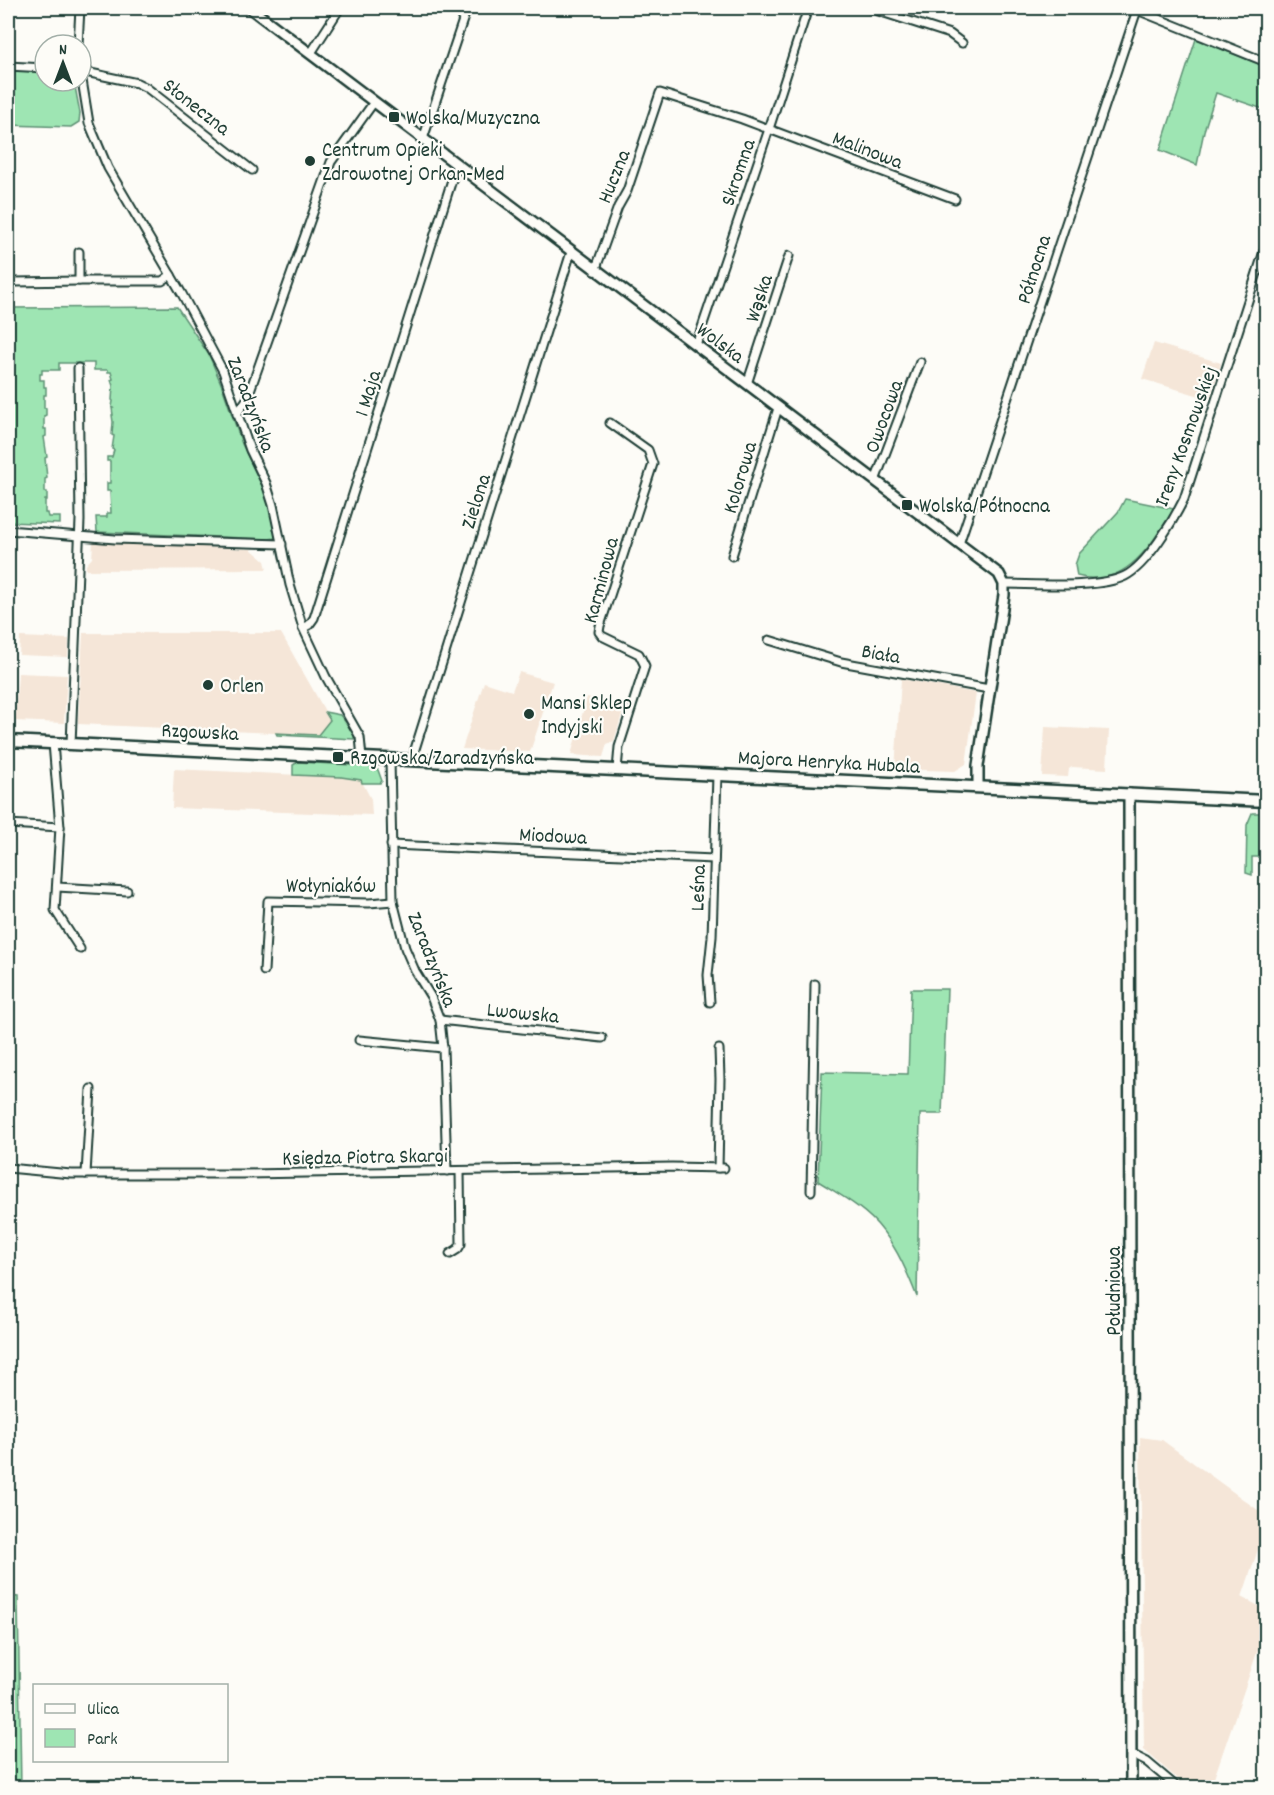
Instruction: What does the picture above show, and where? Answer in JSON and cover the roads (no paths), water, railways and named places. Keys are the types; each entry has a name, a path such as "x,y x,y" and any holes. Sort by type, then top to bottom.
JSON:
{"main road":[{"name":"Rzgowska","path":"8,741 390,760"},
{"name":"Majora Henryka Hubala","path":"390,760 1266,801"}],"street":[{"path":"79,33 80,8"},
{"name":"Wolska","path":"250,8 595,271 999,574 1004,584"},
{"path":"311,53 340,8"},
{"path":"423,139 467,8"},
{"name":"Skromna","path":"696,345 808,8"},
{"path":"869,8 950,34 962,43"},
{"path":"1134,9 1266,62"},
{"name":"Północna","path":"959,544 1134,9"},
{"path":"8,66 33,67"},
{"name":"Słoneczna","path":"93,74 137,83 147,88 252,170"},
{"name":"Zaradzyńska","path":"84,93 89,123 108,168 171,275 223,371 250,450 266,483 290,585 303,628 321,668 360,737 362,758"},
{"name":"Malinowa","path":"660,93 742,119 955,199"},
{"name":"Huczna","path":"595,271 618,207 627,191 660,93"},
{"path":"237,414 247,399 331,162 374,102"},
{"name":"1 Maja","path":"303,628 309,625 314,618 457,164"},
{"name":"Ireny Kosmowskiej","path":"1004,584 1096,583 1126,576 1144,560 1184,499 1266,245"},
{"path":"79,252 79,281"},
{"name":"Zielona","path":"414,761 415,749 571,252"},
{"name":"Wąska","path":"747,384 789,256"},
{"path":"14,282 162,281 171,275"},
{"name":"Owocowa","path":"875,481 920,362"},
{"path":"71,744 79,536 78,368"},
{"name":"Kolorowa","path":"732,556 778,408"},
{"name":"Karminowa","path":"610,423 645,447 651,455 653,464 599,632 610,642 639,654 645,666 620,747 616,770"},
{"path":"8,530 115,539 282,544"},
{"path":"978,787 978,766 1004,584"},
{"name":"Biała","path":"769,640 842,662 989,689"},
{"path":"53,743 60,827 55,910 80,948"},
{"name":"Zaradzyńska","path":"390,760 393,901 405,948 415,971 437,1009 440,1020 447,1171"},
{"name":"Leśna","path":"710,1002 708,975 717,775"},
{"name":"Południowa","path":"1129,795 1131,1788"},
{"path":"8,824 60,827"},
{"name":"Miodowa","path":"391,845 714,859"},
{"path":"57,887 127,891"},
{"name":"Wołyniaków","path":"264,971 268,901 369,903 393,901"},
{"path":"811,1191 815,984"},
{"name":"Lwowska","path":"440,1020 602,1038"},
{"path":"359,1040 443,1048"},
{"name":"Księdza Piotra Skargi","path":"8,1168 86,1174 721,1168 719,1049"},
{"path":"86,1174 91,1089"},
{"path":"450,1254 461,1244 460,1172"},
{"path":"1131,1754 1147,1762 1178,1788"}],"place":[{"name":"Wolska/Muzyczna","path":"394,117"},
{"name":"Centrum Opieki Zdrowotnej Orkan-Med","path":"310,161"},
{"name":"Wolska/Północna","path":"907,505"},
{"name":"Orlen","path":"208,685"},
{"name":"Mansi Sklep Indyjski","path":"529,714"},
{"name":"Rzgowska/Zaradzyńska","path":"338,757"}]}
